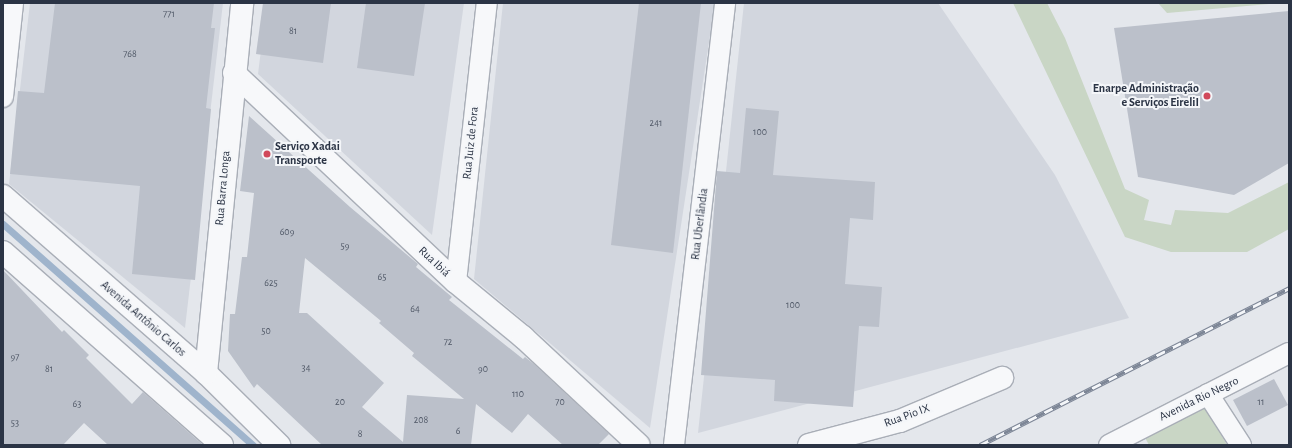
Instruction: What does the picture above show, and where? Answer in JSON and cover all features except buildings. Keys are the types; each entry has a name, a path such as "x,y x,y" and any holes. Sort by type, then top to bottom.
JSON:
{"street":[{"path":"3,97 13,3"},
{"name":"Rua Barra Longa","path":"206,373 242,3"},
{"name":"Rua Juiz de Fora","path":"456,282 487,3"},
{"name":"Rua Uberlândia","path":"674,445 725,3"},
{"name":"Rua Ibiá","path":"234,73 456,282 523,337 639,445"},
{"name":"Avenida Antônio Carlos","path":"3,196 206,373 279,445"},
{"path":"3,252 222,445"},
{"name":"Avenida Rio Negro","path":"1109,445 1135,439 1208,394 1289,353"},
{"name":"Rua Pio IX","path":"809,445 900,421 1002,378"},
{"path":"1208,394 1241,445"}],"shaded area":[{"path":"30,3 223,3 185,328 9,184"},
{"path":"267,3 464,3 432,235 258,74"},
{"path":"503,3 715,3 650,428 474,279"},
{"path":"744,3 938,3 1055,175 1129,318 698,433"}],"green space":[{"path":"1013,3 1047,3 1065,38 1125,189 1149,200 1144,220 1171,225 1175,210 1228,213 1289,182 1289,229 1247,252 1171,252 1125,237"},
{"path":"1158,3 1279,3 1167,13"},
{"path":"1202,401 1227,445 1149,445 1143,434"}],"waterway":[{"path":"3,224 253,445"}],"railway":[{"path":"980,445 1289,288"}],"place":[{"name":"Enarpe Administração e Serviços EireliI","path":"1207,96"},
{"name":"Serviço Xadai Transporte","path":"267,154"}]}
